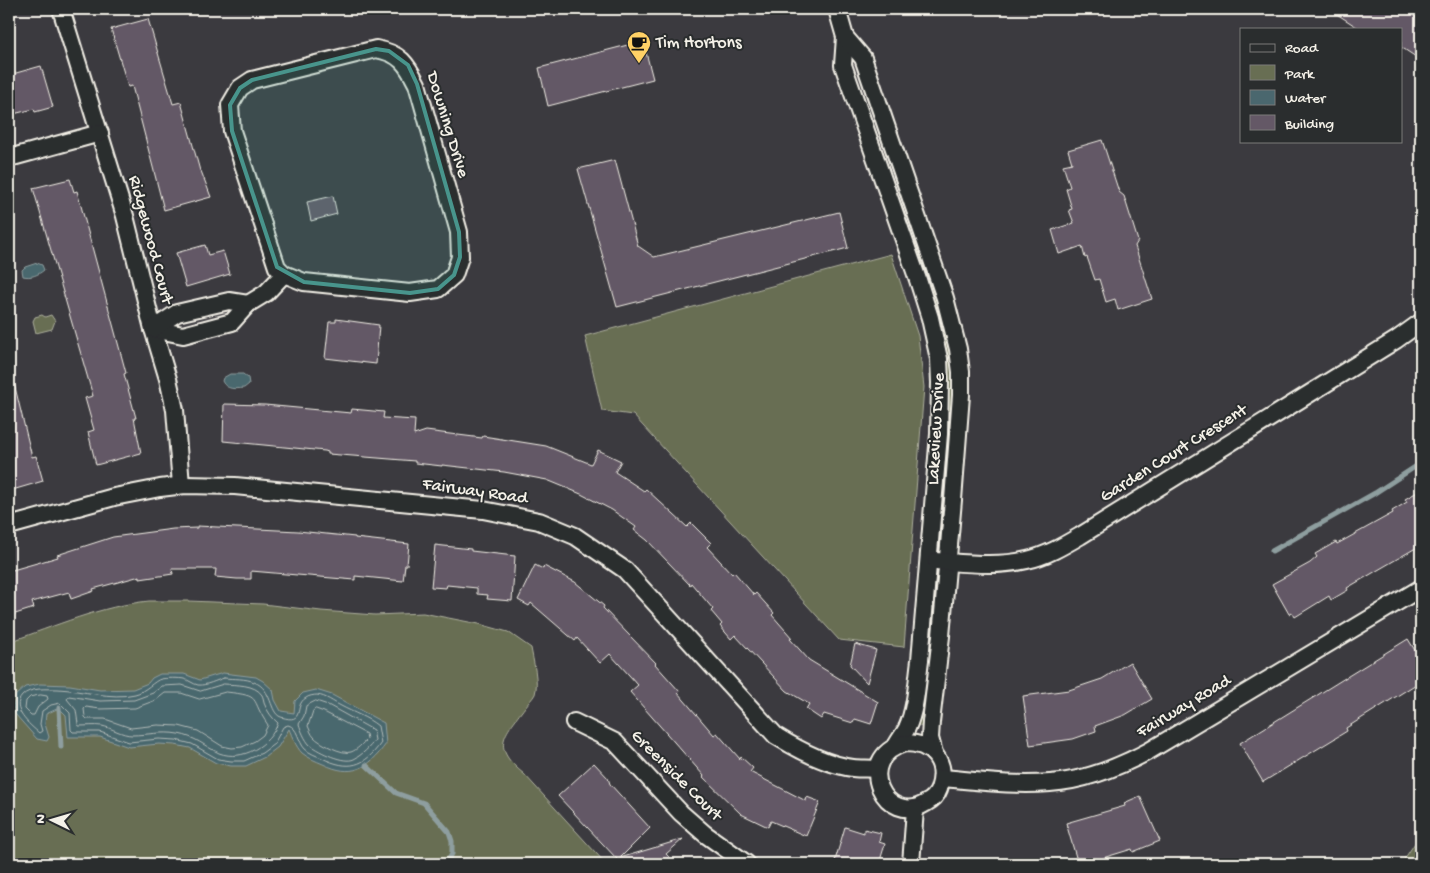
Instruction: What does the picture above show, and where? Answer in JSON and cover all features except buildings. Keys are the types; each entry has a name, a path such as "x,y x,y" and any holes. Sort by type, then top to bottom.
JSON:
{"street":[{"name":"Ridgewood Court","path":"61,9 126,222 153,329 168,378 174,410 181,485"},
{"name":"Lakeview Drive","path":"837,9 845,37 843,65 906,243 930,318 938,352 940,372 940,405 929,560 917,685 906,729 896,746"},
{"name":"Lakeview Drive","path":"845,37 863,58 945,298 958,349 961,395 941,636 931,722 930,738 934,753"},
{"name":"Downing Drive","path":"376,49 389,51 408,65 417,84 458,232 460,257 454,275 438,289 410,293 304,282 284,274 277,267 232,131 230,105 240,88 252,80 376,49"},
{"path":"9,158 100,133"},
{"path":"153,329 182,334 232,322 248,304 266,293 284,274"},
{"path":"153,329 177,313 229,301 248,304"},
{"name":"Garden Court Crescent","path":"929,560 1003,563 1027,560 1054,551 1396,340 1421,322"},
{"name":"Fairway Road","path":"9,526 114,496 181,485 235,486 483,510 520,516 556,528 585,542 625,570 776,736 798,750 819,758 852,768 878,769"},
{"name":"Fairway Road","path":"942,778 1019,784 1051,783 1074,779 1116,766 1149,751 1421,588"},
{"name":"Greenside Court","path":"574,722 615,742 681,813 705,834 746,864"},
{"path":"905,743 915,743 926,746 940,762 942,778 938,792 931,801 915,809 901,807 892,803 885,797 877,779 878,769 884,755 896,746 905,743"},
{"path":"911,864 915,809"}],"highlighted area":[{"path":"376,49 389,51 408,65 417,84 459,232 460,257 454,275 438,289 410,293 304,282 277,267 232,131 230,105 240,88 252,80"}],"green space":[{"path":"917,238 941,305 950,351 954,388 945,525 942,528 938,526 947,403 915,247"},
{"path":"891,254 918,336 924,387 904,647 839,640 633,415 602,411 585,336"},
{"path":"42,315 45,317 51,315 55,321 52,329 36,333 33,321 35,317"},
{"path":"937,589 939,589 924,727 915,725 932,599"},
{"path":"149,601 263,604 375,615 423,613 508,632 531,648 536,689 534,696 506,733 504,748 507,756 513,765 524,774 606,864 9,864 9,642 113,607"},
{"path":"1421,834 1421,864 1401,864"}],"water":[{"path":"37,263 42,265 44,270 34,276 23,276 22,270 25,267"},
{"path":"230,374 243,374 248,378 249,384 244,388 234,389 226,386 222,381 223,378"},
{"path":"223,673 256,677 263,681 273,690 275,700 281,711 294,713 295,701 303,693 316,690 332,695 384,723 386,744 373,760 366,765 359,769 343,770 318,762 302,753 289,729 278,747 265,757 246,766 231,766 216,763 190,748 175,745 159,744 129,747 100,737 68,737 66,715 59,708 46,714 45,724 49,737 47,741 37,739 15,714 13,706 16,695 25,687 40,684 70,685 100,690 133,689 148,683 152,678 160,674 184,674 200,680"}],"waterway":[{"path":"1272,551 1375,493 1421,463"},
{"path":"59,708 61,747"},
{"path":"366,765 396,793 424,803 449,832 452,841 452,854 446,864"}],"place":[{"name":"Tim Hortons","path":"639,64"}]}
